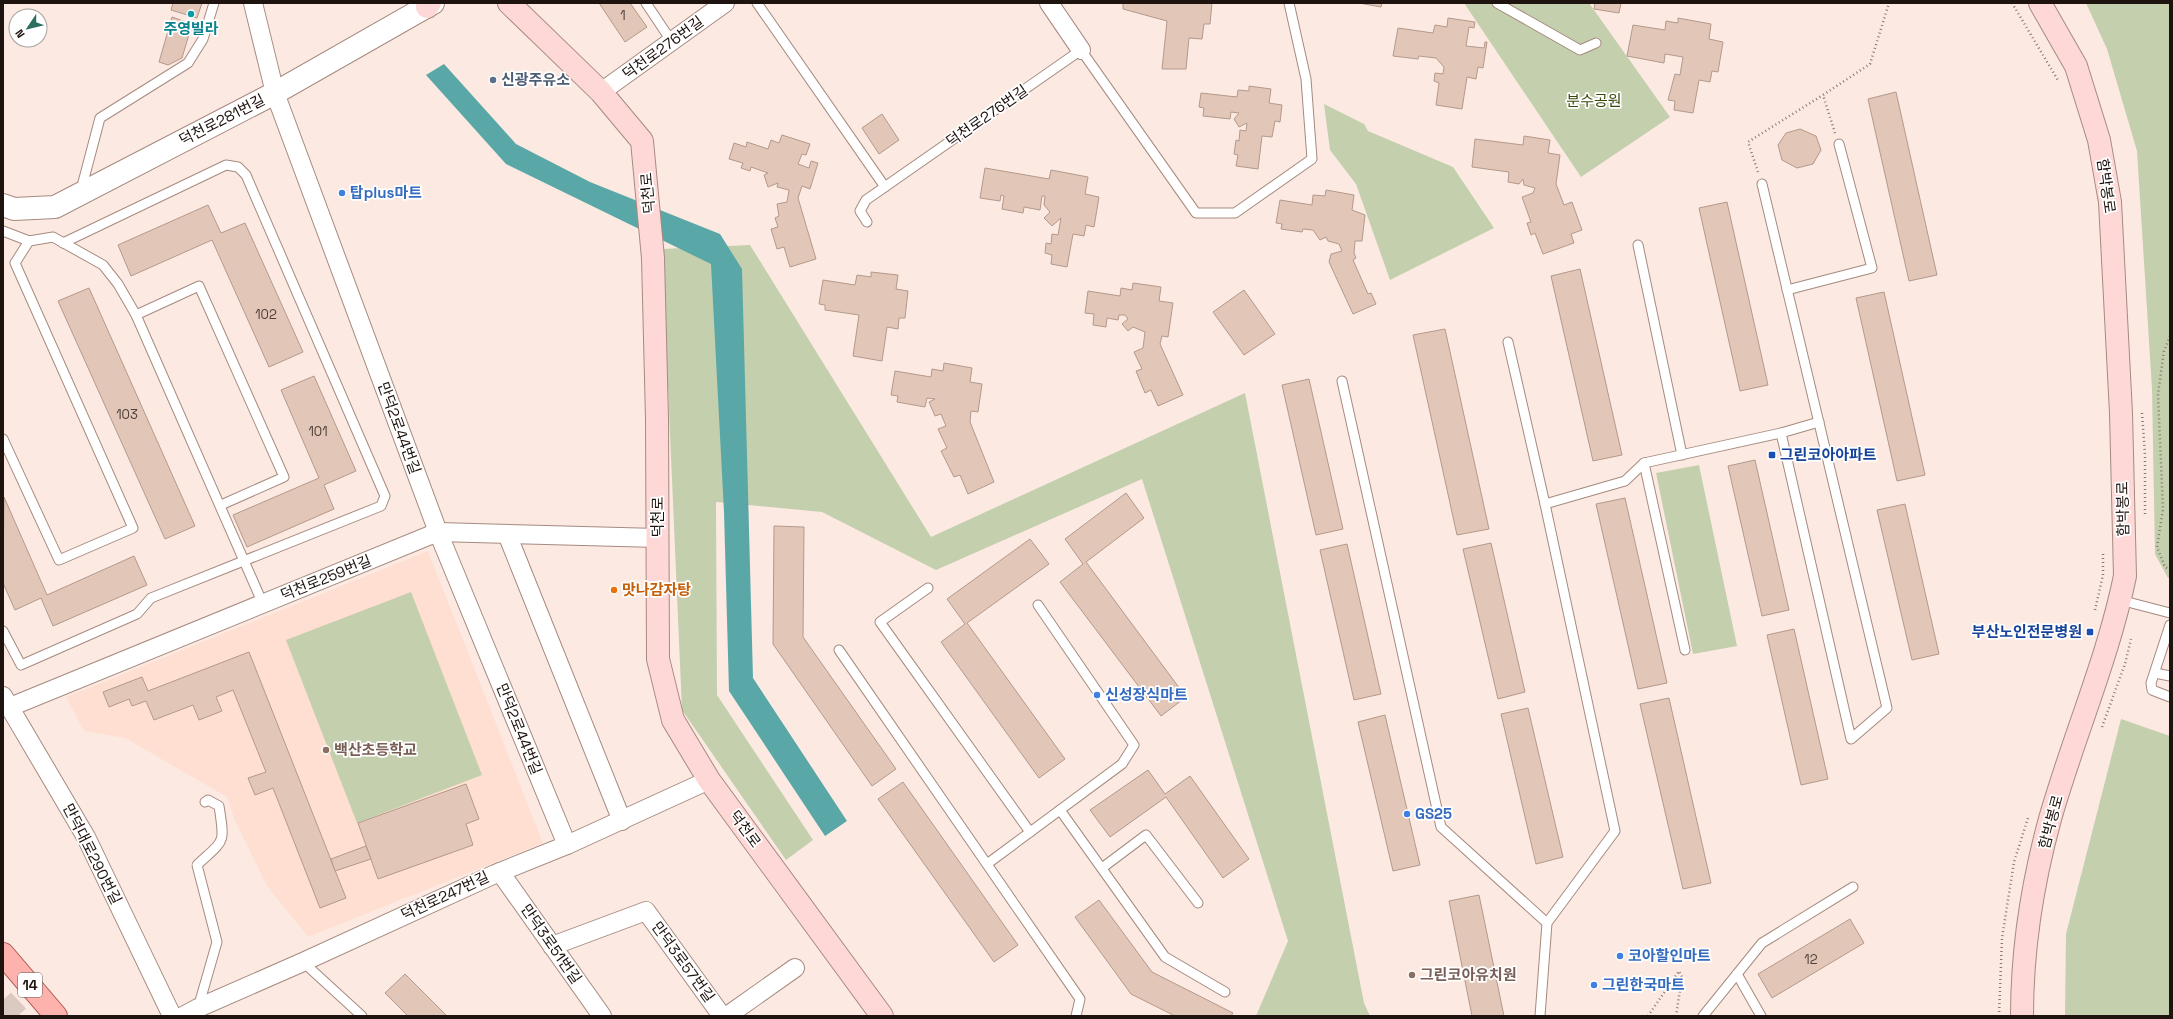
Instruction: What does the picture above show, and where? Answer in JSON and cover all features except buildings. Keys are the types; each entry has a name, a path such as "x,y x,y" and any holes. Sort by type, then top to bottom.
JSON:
{"main road":[{"name":"덕천로","path":"509,3 601,92 642,141 648,186 653,258 658,538 658,659 673,720 709,780 882,1016"},
{"name":"함박봉로","path":"2022,1016 2032,902 2050,819 2120,600 2125,576 2121,413 2110,202 2099,140 2076,66 2040,3"},
{"name":"14","path":"3,954 56,1016"}],"street":[{"name":"만덕2로44번길","path":"253,3 275,93 438,532 567,845"},
{"name":"덕천로276번길","path":"601,92 725,3"},
{"path":"1049,3 1081,50"},
{"name":"덕천로281번길","path":"3,205 14,209 55,207 275,93 430,4"},
{"name":"덕천로259번길","path":"6,702 263,604 438,532 658,538"},
{"path":"507,534 622,821"},
{"name":"만덕대로290번길","path":"6,702 86,837 172,1016"},
{"name":"덕천로247번길","path":"190,1012 500,872 622,821 709,780"},
{"name":"만덕3로51번길","path":"500,872 602,1016"},
{"name":"만덕3로57번길","path":"552,946 646,911 722,1016"},
{"path":"727,1016 795,968"}],"lane":[{"path":"80,193 100,118 188,63 203,39 214,3"},
{"path":"646,3 672,42"},
{"path":"757,3 885,187"},
{"path":"1081,50 1196,213 1234,213 1312,160 1306,79 1289,3"},
{"path":"1497,3 1580,50 1596,43"},
{"name":"덕천로276번길","path":"867,222 860,211 866,200 1081,50"},
{"path":"1787,290 1872,268 1839,144"},
{"path":"3,631 21,665 136,614 151,598 381,506 385,496 246,175 238,167 226,165 63,243"},
{"path":"1762,184 1888,708 1851,739 1780,433"},
{"path":"3,231 29,242 54,238 103,265 118,284 136,315 221,505 263,604"},
{"path":"3,439 59,560 133,528 15,263 29,242"},
{"path":"1638,245 1682,455"},
{"path":"136,315 199,286 284,477 221,505"},
{"path":"1508,342 1545,504 1615,831 1547,923 1540,1016"},
{"path":"1342,381 1441,827 1547,923"},
{"path":"1545,504 1625,481 1644,464 1780,433 1819,422"},
{"path":"1644,464 1684,650"},
{"path":"928,588 880,622 1030,832"},
{"path":"2120,600 2170,613"},
{"path":"987,864 1122,764 1134,745 1038,605"},
{"path":"2170,625 2151,683 2152,690 2170,696"},
{"path":"839,650 1080,999 1076,1016"},
{"path":"2154,673 2170,676"},
{"path":"190,1012 217,942 197,865 222,842 223,833 219,806 208,800 205,802"},
{"path":"1060,810 1165,957 1225,992"},
{"path":"1102,868 1146,835 1198,903"},
{"path":"1703,1016 1762,943 1852,887"},
{"path":"303,962 362,1016"},
{"path":"1737,974 1761,1016"}],"path":[{"path":"1762,184 1748,142 1870,64 1889,3"},
{"path":"2012,3 2059,84"},
{"path":"1823,95 1839,144"},
{"path":"2170,336 2164,351 2158,394 2163,509 2157,548 2165,567 2170,570"},
{"path":"2093,618 2103,575 2103,551"},
{"path":"2100,734 2126,664 2132,634"},
{"path":"1999,1016 2002,938 2014,862 2030,813"},
{"path":"1648,1016 1679,971 1682,977 1676,1016"}],"shaded area":[{"name":"백산초등학교","path":"428,551 543,843 308,937 267,886 235,821 227,797 125,738 84,731 66,697"}],"green space":[{"name":"분수공원","path":"1464,3 1589,3 1670,117 1581,177"},
{"path":"2086,3 2170,3 2170,577 2168,578 2155,554 2152,389 2137,151 2107,49"},
{"path":"1324,104 1364,124 1368,131 1453,167 1494,228 1390,280 1356,184 1330,150"},
{"path":"750,245 931,537 1245,393 1364,1003 1370,1016 1256,1016 1288,941 1142,479 936,570 822,512 716,502 717,695 813,840 786,860 682,710 662,249"},
{"path":"1699,465 1737,646 1693,654 1656,473"},
{"path":"411,592 482,775 357,823 286,640"},
{"path":"2121,719 2170,736 2170,1016 2065,1016 2066,934"}],"water":[{"path":"444,64 516,144 590,182 720,234 742,269 753,678 847,821 825,836 729,691 724,512 711,264 506,164 426,75"}],"tunnel":[{"path":"3,1000 18,1016"}],"place":[{"name":"주영빌라","path":"191,14"},
{"name":"신광주유소","path":"493,80"},
{"name":"탑plus마트","path":"342,193"},
{"name":"그린코아아파트","path":"1772,455"},
{"name":"맛나감자탕","path":"614,590"},
{"name":"부산노인전문병원","path":"2090,632"},
{"name":"신성장식마트","path":"1097,695"},
{"name":"백산초등학교","path":"326,750"},
{"name":"GS25","path":"1407,814"},
{"name":"코아할인마트","path":"1620,956"},
{"name":"그린코아유치원","path":"1412,975"},
{"name":"그린한국마트","path":"1594,985"}]}
